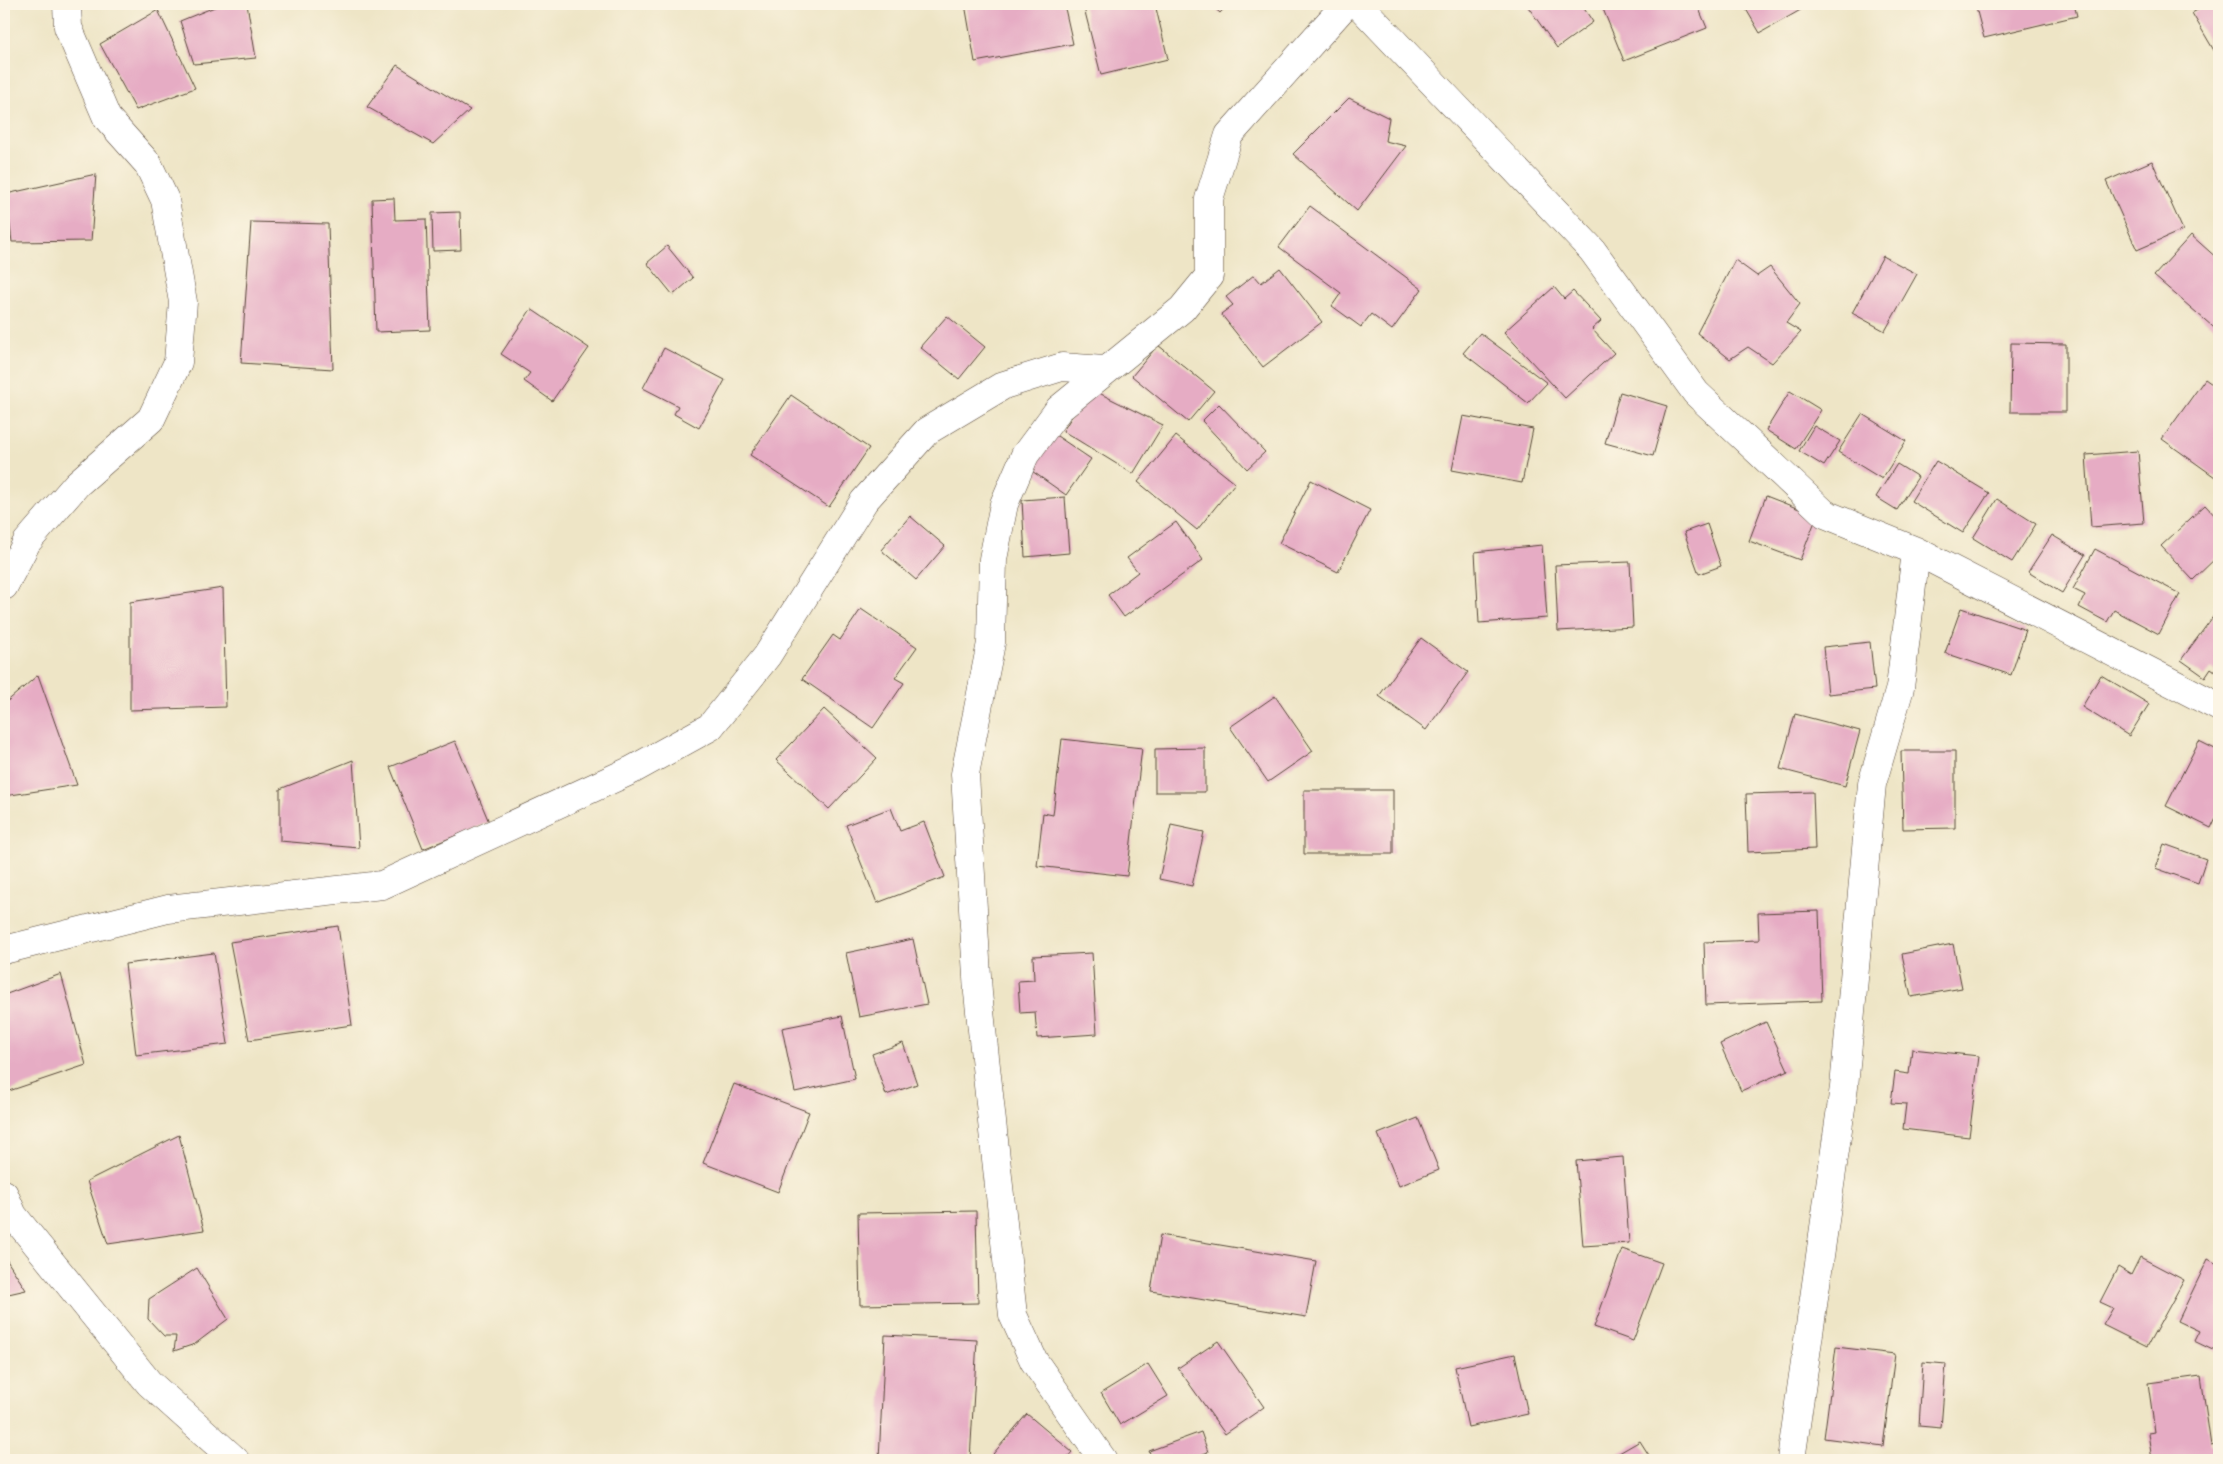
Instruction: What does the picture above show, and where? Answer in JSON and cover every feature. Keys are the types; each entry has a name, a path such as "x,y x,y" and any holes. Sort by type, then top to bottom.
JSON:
{"street":[{"path":"4,586 28,542 78,484 151,419 178,362 183,302 166,200 148,164 107,118 68,27 68,4"},
{"path":"1103,1460 1034,1361 1012,1315 978,993 965,774 991,643 993,559 1004,504 1025,455 1059,409 1104,370 1182,309 1208,276 1209,198 1229,135 1346,4"},
{"path":"1358,4 1592,250 1696,392 1825,514 1916,551 2219,707"},
{"path":"4,950 168,909 382,885 632,770 710,727 767,656 864,501 927,431 1004,385 1062,366 1104,370"},
{"path":"1791,1460 1844,1087 1872,784 1900,688 1916,551"},
{"path":"4,1194 13,1215 149,1383 235,1460"}],"building":[{"path":"222,4 247,4 256,58 194,64 180,21"},
{"path":"965,4 1064,4 1073,44 975,62"},
{"path":"1083,4 1155,4 1168,59 1101,75"},
{"path":"1210,4 1228,4 1220,13"},
{"path":"1526,4 1581,4 1593,22 1557,48"},
{"path":"1601,4 1697,4 1707,28 1624,61"},
{"path":"1743,4 1811,4 1760,33"},
{"path":"1975,4 2074,4 2077,16 1984,38"},
{"path":"2208,4 2219,4 2219,59 2192,13"},
{"path":"158,10 195,88 136,110 100,44"},
{"path":"397,65 470,110 433,144 367,107"},
{"path":"1349,98 1389,118 1385,141 1406,146 1357,211 1293,154"},
{"path":"2152,161 2183,230 2137,250 2106,181"},
{"path":"96,174 91,241 12,242 6,194"},
{"path":"394,198 395,220 426,219 430,330 376,332 372,199"},
{"path":"1310,206 1422,289 1392,330 1371,314 1361,327 1332,306 1341,293 1279,247"},
{"path":"460,212 461,250 433,251 432,213"},
{"path":"251,222 328,224 333,369 241,363"},
{"path":"2191,235 2219,260 2219,332 2154,276"},
{"path":"667,246 693,278 673,295 647,263"},
{"path":"1883,256 1917,274 1885,331 1852,313"},
{"path":"1735,260 1757,276 1770,267 1800,304 1786,323 1801,332 1772,363 1748,347 1730,359 1697,333"},
{"path":"1280,268 1322,322 1263,367 1221,314 1233,305 1226,297 1254,275 1261,283"},
{"path":"1554,287 1564,299 1573,291 1601,321 1592,329 1614,353 1565,398 1504,332"},
{"path":"531,309 589,348 552,401 524,381 530,373 501,354"},
{"path":"947,316 985,347 959,379 920,347"},
{"path":"1480,333 1547,383 1528,403 1463,353"},
{"path":"2011,343 2066,344 2066,412 2010,412"},
{"path":"1158,345 1214,391 1188,422 1132,376"},
{"path":"664,348 725,380 699,428 674,414 678,406 643,388"},
{"path":"2205,379 2219,389 2219,472 2215,477 2162,439"},
{"path":"1089,388 1163,425 1133,474 1063,431"},
{"path":"1790,391 1821,410 1796,449 1766,430"},
{"path":"1620,392 1667,406 1653,456 1605,443"},
{"path":"791,395 869,448 829,507 750,455"},
{"path":"1219,404 1265,452 1247,469 1202,421"},
{"path":"1862,414 1906,441 1882,479 1838,452"},
{"path":"1463,416 1533,429 1522,483 1452,470"},
{"path":"1814,426 1840,441 1824,466 1799,451"},
{"path":"1054,434 1091,459 1066,495 1029,469"},
{"path":"1176,436 1235,483 1197,530 1138,482"},
{"path":"2138,451 2144,523 2091,527 2086,455"},
{"path":"1936,461 1989,493 1963,533 1911,501"},
{"path":"1897,464 1918,477 1897,510 1876,497"},
{"path":"1311,480 1370,510 1338,572 1279,543"},
{"path":"1766,496 1817,516 1800,560 1749,541"},
{"path":"1065,497 1069,553 1025,557 1022,500"},
{"path":"1997,499 2036,524 2012,562 1973,538"},
{"path":"2205,505 2219,520 2219,555 2193,580 2161,546"},
{"path":"910,516 945,546 916,580 881,550"},
{"path":"1176,522 1203,560 1124,617 1108,595 1138,572 1127,558"},
{"path":"1707,524 1721,566 1699,574 1684,532"},
{"path":"2052,535 2085,555 2062,593 2028,572"},
{"path":"1542,545 1547,618 1479,623 1475,552"},
{"path":"2095,549 2180,594 2159,634 2114,610 2107,622 2079,607 2085,595 2073,589"},
{"path":"1630,562 1633,627 1558,631 1555,565"},
{"path":"223,588 226,707 130,710 130,602"},
{"path":"1961,608 2026,630 2011,675 1945,653"},
{"path":"861,609 917,647 895,678 904,683 873,728 802,679 833,635 840,640"},
{"path":"2215,614 2219,617 2219,674 2211,668 2205,677 2181,660"},
{"path":"1421,638 1468,672 1426,730 1379,696"},
{"path":"1870,642 1875,689 1828,694 1823,647"},
{"path":"38,675 77,785 4,796 4,704"},
{"path":"2101,675 2149,704 2129,736 2082,707"},
{"path":"1275,696 1313,751 1268,782 1230,727"},
{"path":"824,709 877,758 829,809 776,760"},
{"path":"1795,714 1860,731 1845,786 1780,769"},
{"path":"1062,739 1142,748 1127,876 1037,866 1043,813 1053,815"},
{"path":"455,741 489,822 423,849 390,767"},
{"path":"2199,741 2219,751 2219,811 2211,828 2166,806"},
{"path":"1205,748 1205,792 1155,792 1155,749"},
{"path":"1901,751 1955,751 1955,828 1903,829"},
{"path":"353,760 359,848 280,841 280,789"},
{"path":"1304,790 1393,790 1393,854 1304,854"},
{"path":"1813,792 1815,849 1748,852 1746,794"},
{"path":"891,808 900,831 924,822 945,877 877,903 846,825"},
{"path":"1171,825 1204,832 1192,886 1159,879"},
{"path":"2164,844 2206,859 2198,883 2155,868"},
{"path":"1819,911 1822,1001 1706,1005 1704,942 1759,940 1758,913"},
{"path":"338,926 352,1025 249,1040 230,942"},
{"path":"913,939 927,1004 859,1017 846,953"},
{"path":"1953,944 1962,988 1911,997 1902,954"},
{"path":"214,953 228,1044 136,1055 125,964"},
{"path":"1092,953 1097,1034 1037,1038 1035,1012 1020,1013 1018,981 1034,980 1033,956"},
{"path":"61,974 86,1065 6,1092 4,1087 4,995"},
{"path":"842,1016 855,1079 795,1092 782,1028"},
{"path":"1766,1022 1788,1070 1741,1091 1720,1044"},
{"path":"903,1043 917,1084 886,1095 872,1054"},
{"path":"1912,1049 1979,1056 1969,1137 1903,1129 1906,1104 1891,1103 1895,1072 1909,1074"},
{"path":"734,1084 809,1112 778,1192 703,1163"},
{"path":"1418,1118 1439,1170 1399,1186 1378,1134"},
{"path":"179,1135 204,1230 108,1244 87,1181"},
{"path":"1623,1157 1629,1243 1583,1246 1576,1161"},
{"path":"976,1211 978,1303 860,1305 858,1213"},
{"path":"1160,1235 1316,1261 1306,1317 1151,1291"},
{"path":"1622,1249 1662,1263 1633,1341 1594,1327"},
{"path":"4,1256 26,1290 4,1295"},
{"path":"2140,1257 2184,1280 2147,1347 2103,1325 2113,1308 2100,1302 2118,1267 2131,1275"},
{"path":"2208,1259 2219,1265 2219,1353 2194,1341 2199,1331 2178,1321"},
{"path":"197,1268 228,1319 195,1344 174,1351 176,1336 164,1336 148,1319 149,1299"},
{"path":"885,1335 977,1340 970,1460 879,1460"},
{"path":"1218,1341 1264,1407 1225,1434 1178,1368"},
{"path":"1836,1347 1895,1354 1883,1446 1824,1438"},
{"path":"1515,1354 1528,1414 1468,1427 1455,1367"},
{"path":"1923,1362 1946,1364 1941,1428 1919,1426"},
{"path":"1148,1364 1168,1396 1120,1425 1101,1393"},
{"path":"2201,1376 2211,1446 2219,1444 2219,1460 2152,1460 2148,1433 2155,1432 2148,1383"},
{"path":"1027,1414 1072,1452 1065,1460 1000,1460 993,1454"},
{"path":"1201,1432 1208,1452 1188,1460 1153,1460 1149,1451"},
{"path":"1640,1441 1652,1460 1607,1460"}]}
